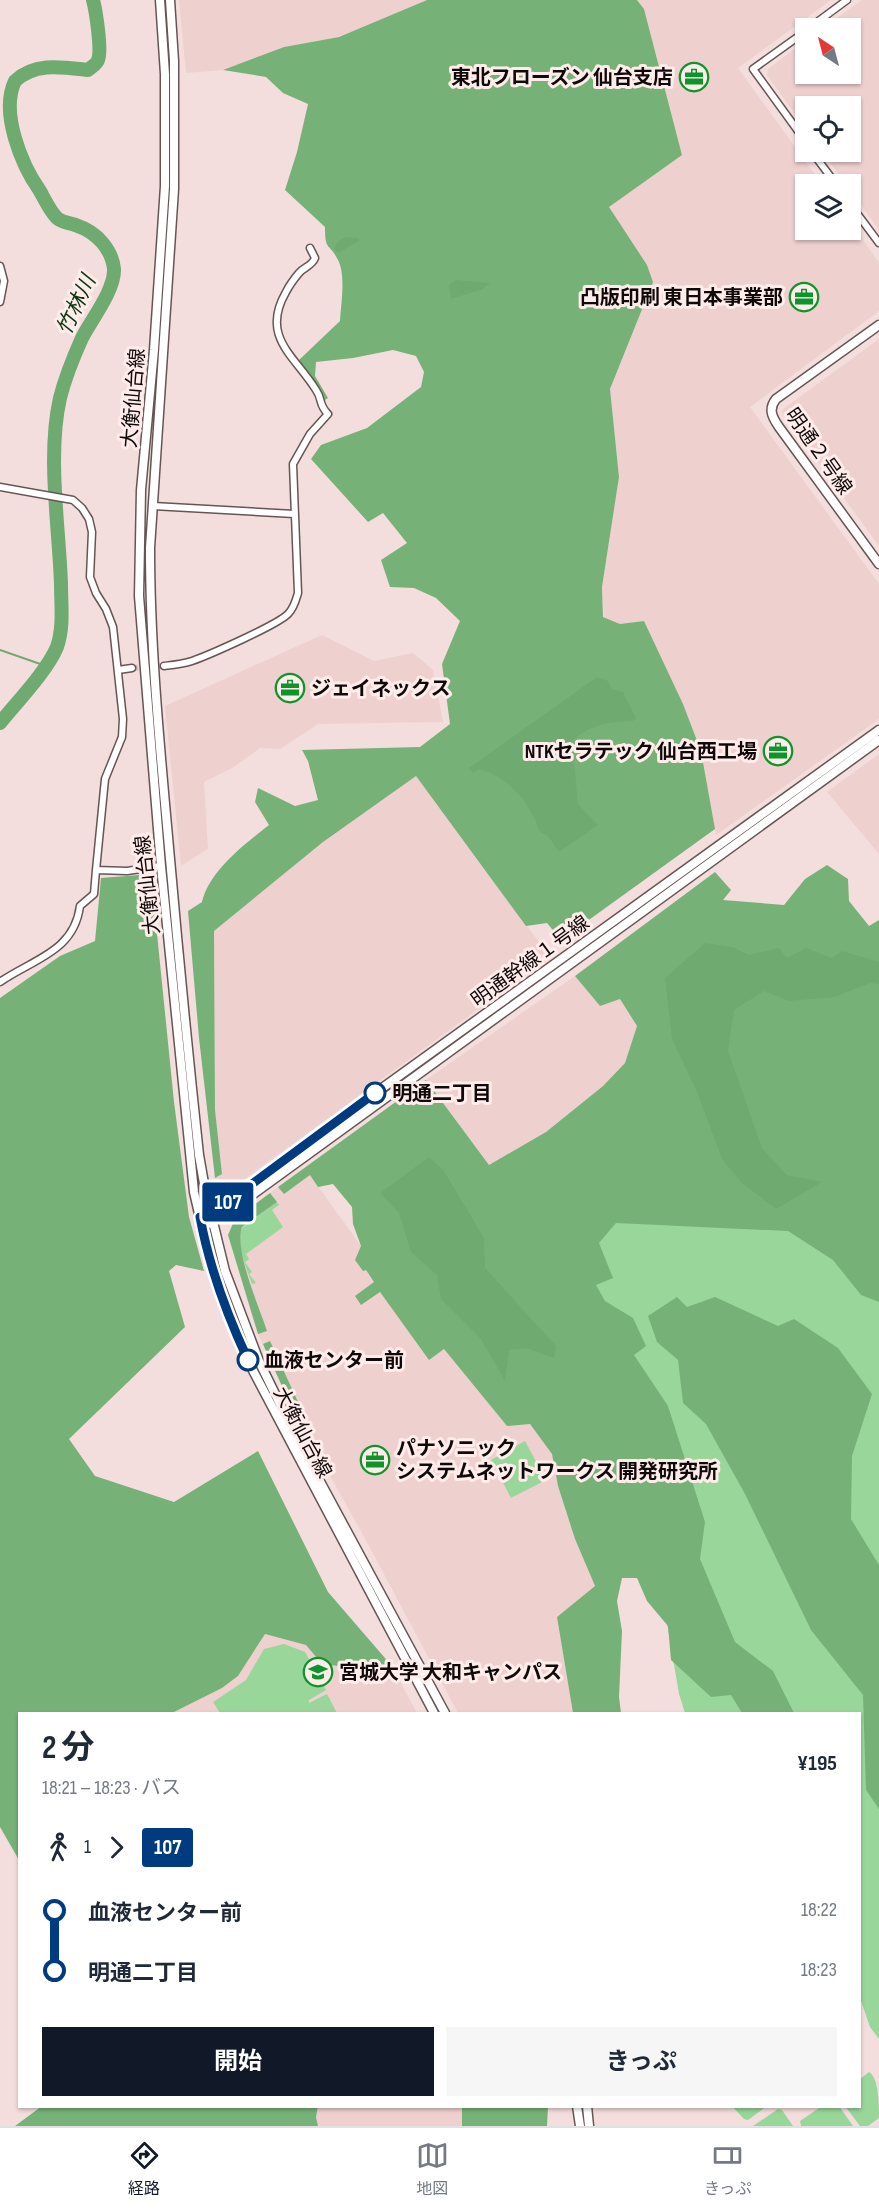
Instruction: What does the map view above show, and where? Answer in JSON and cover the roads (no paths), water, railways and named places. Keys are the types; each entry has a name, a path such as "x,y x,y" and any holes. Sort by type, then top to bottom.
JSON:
{"main road":[{"name":"大衡仙台線","path":"160,0 165,74 165,186 154,350 141,490 139,596 161,866 188,1138 201,1222 235,1331 249,1363 434,1712"},
{"name":"大衡仙台線","path":"170,0 174,61 175,180 150,548 152,647 199,1155 225,1271 259,1361 296,1437 444,1712"},
{"name":"明通２号線","path":"879,325 776,399 771,411 778,427 879,564"},
{"name":"明通幹線１号線","path":"212,1218 879,730"},
{"path":"201,1222 212,1218 879,740"},
{"path":"577,2108 580,2126"},
{"path":"587,2108 589,2126"}],"street":[{"path":"823,18 848,0"},
{"path":"795,39 753,69 795,127"},
{"path":"861,219 879,243"},
{"path":"164,666 191,661 280,620 289,613 298,593 293,464 310,434 328,414 320,406 317,391 285,348 276,328 279,308 286,292 299,272 314,261 315,258 310,248"},
{"path":"0,266 4,281 0,302"},
{"path":"0,487 73,500 89,519 92,532 90,577 113,627 123,719 122,737 105,779 94,894 80,906 78,918 68,938 51,952 0,982"},
{"path":"153,506 294,514"},
{"path":"118,670 132,668"},
{"path":"96,870 127,871 161,866"}],"waterway":[{"name":"竹林川","path":"0,723 31,686 57,647 62,608 54,467 56,420 60,398 70,368 82,338 107,295 114,269 110,255 97,237 85,229 59,220 48,205 20,153 11,122 11,94 15,81 31,71 49,67 88,70 96,63 99,55 99,40 93,0"},
{"path":"0,650 46,666"}],"tunnel":[{"path":"132,668 164,666"}],"place":[{"name":"東北フローズン 仙台支店","path":"694,77"},
{"name":"凸版印刷 東日本事業部","path":"804,297"},
{"name":"ジェイネックス","path":"290,688"},
{"name":"NTKセラテック 仙台西工場","path":"778,751"},
{"name":"明通二丁目","path":"375,1093"},
{"name":"血液センター前","path":"248,1360"},
{"name":"パナソニック システムネットワークス 開発研究所","path":"375,1460"},
{"name":"宮城大学 大和キャンパス","path":"318,1672"}]}
